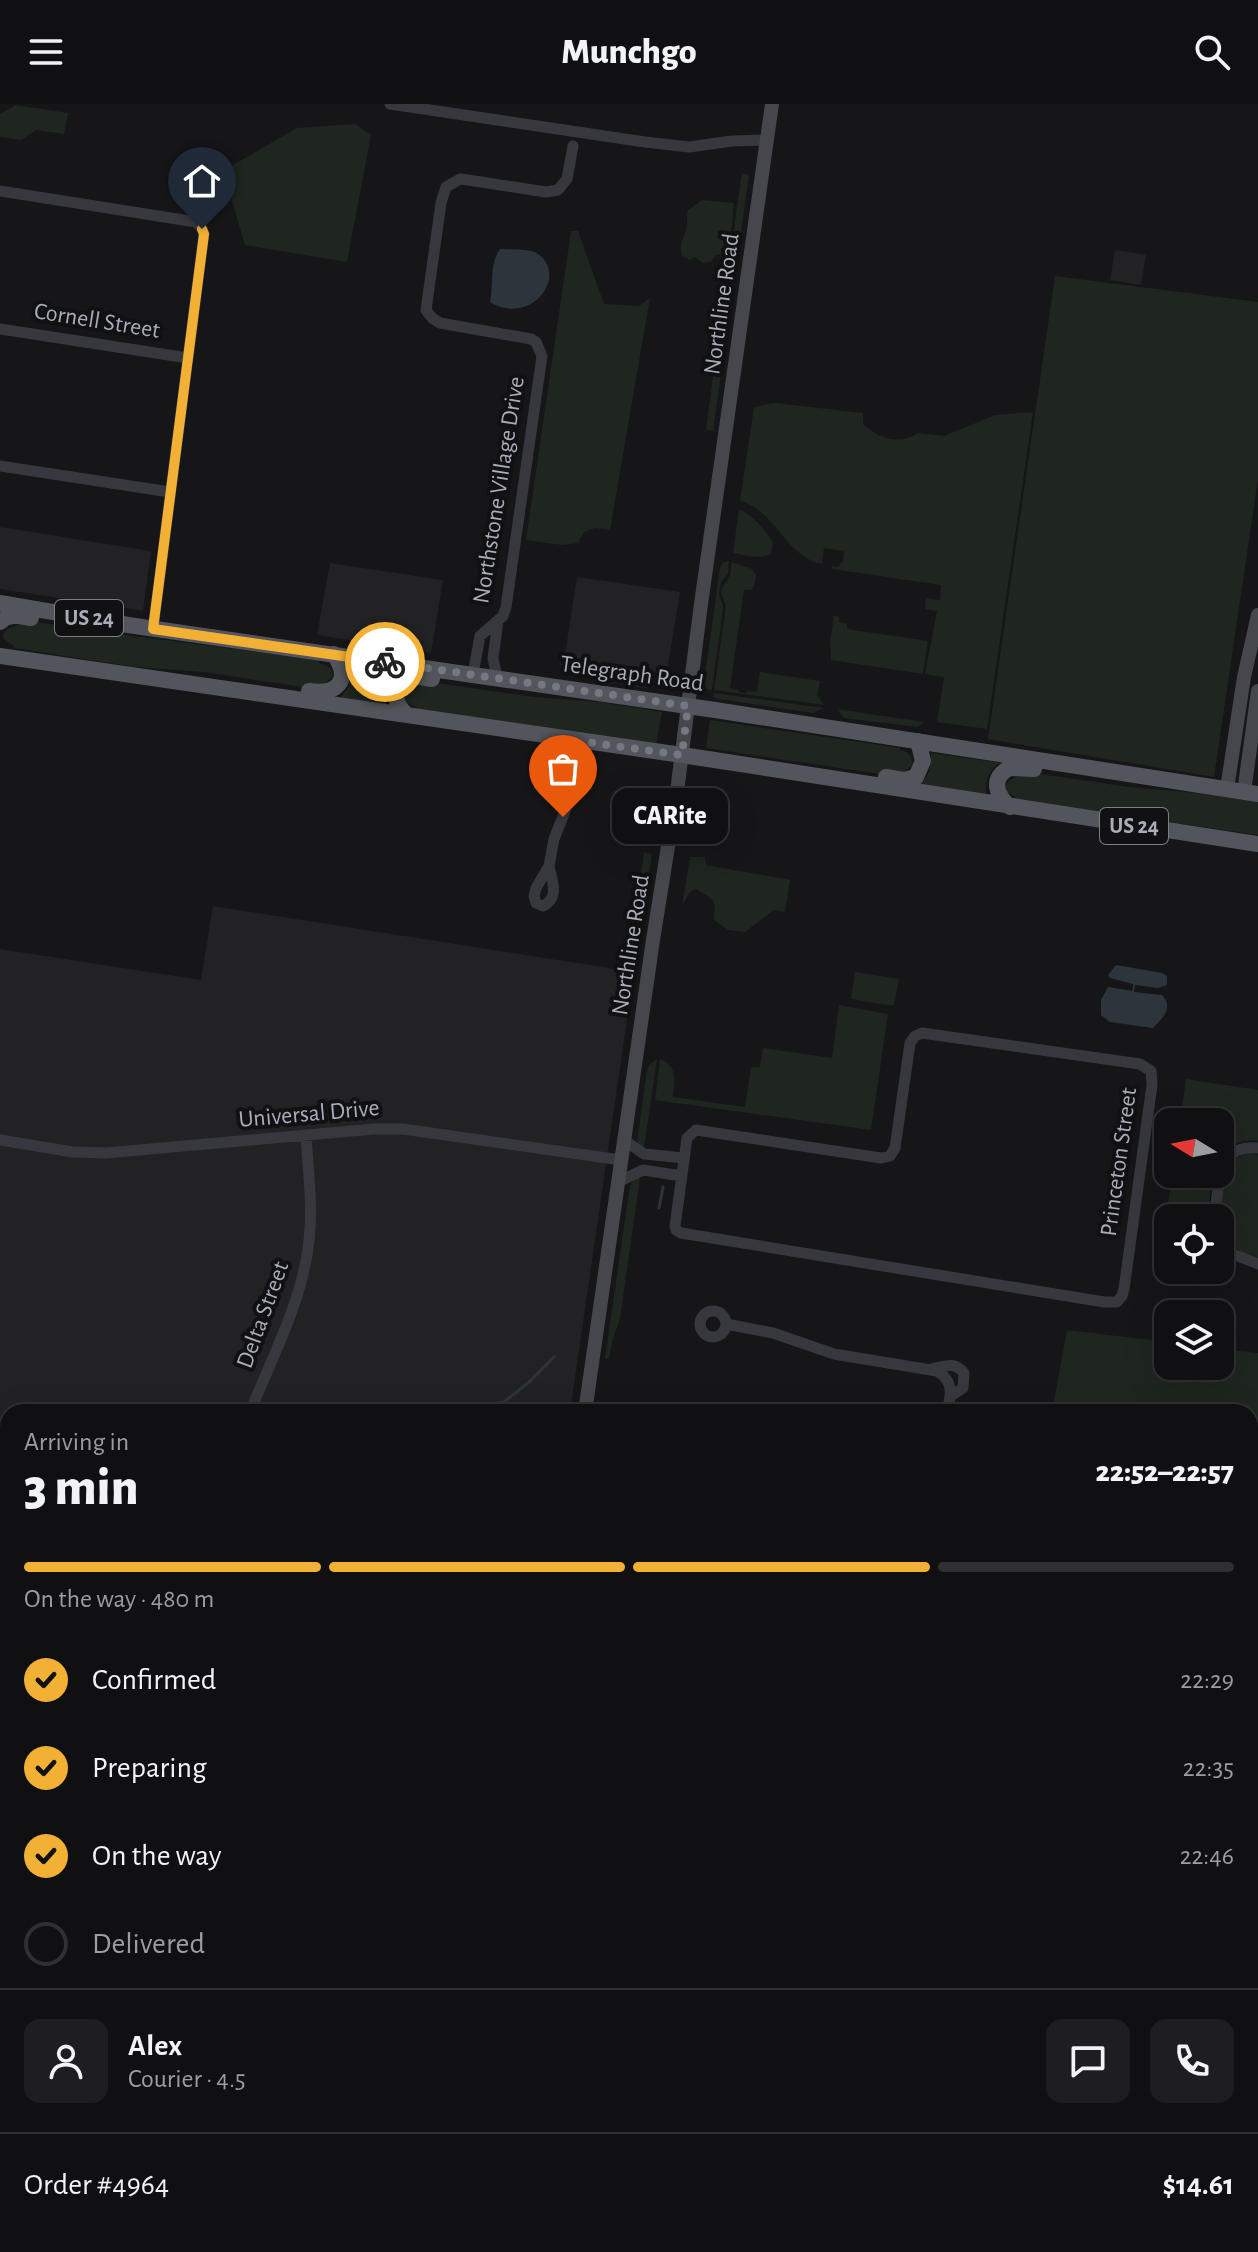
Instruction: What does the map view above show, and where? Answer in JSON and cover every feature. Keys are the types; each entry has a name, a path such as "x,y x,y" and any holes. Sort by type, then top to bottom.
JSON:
{"main road":[{"name":"Northline Road","path":"586,1404 682,755 772,104"},
{"name":"Telegraph Road","path":"0,603 160,630 473,674 1243,791"},
{"path":"0,622 13,615 128,633 160,630"},
{"path":"1243,791 1244,677 1258,615"},
{"name":"US 24","path":"2,654 1258,844"},
{"path":"160,678 209,676 321,693 333,691 342,679 342,668 334,654"},
{"path":"406,714 397,703 396,691 404,679 410,677 531,693 567,695 579,690"},
{"path":"1243,791 1258,691"},
{"path":"714,760 741,757 910,779 916,777 923,761 918,741"},
{"path":"1010,807 999,796 997,783 1003,771 1015,767 1152,785 1177,781"}],"street":[{"path":"390,104 689,147 767,140"},
{"name":"Northstone Village Drive","path":"473,674 480,636 503,616 506,607 542,356 536,342 525,336 440,323 426,310 441,203 446,187 460,179 546,192 558,190 567,179 573,146"},
{"path":"0,191 199,224 204,234 170,492 160,630"},
{"name":"Cornell Street","path":"0,329 188,358"},
{"path":"0,466 170,492"},
{"name":"Northstone Village Drive","path":"497,678 493,658 498,621"},
{"path":"549,866 554,839 580,773 586,742"},
{"name":"Princeton Street","path":"922,1033 1140,1064 1151,1071 1153,1078 1124,1289 1120,1299 1113,1303 681,1233 675,1226 682,1176 687,1138 696,1130 881,1158 890,1156 895,1148 910,1043 922,1033"},
{"name":"Universal Drive","path":"0,1140 92,1153 403,1129 621,1160"},
{"name":"Delta Street","path":"253,1404 296,1298 307,1258 311,1210 306,1135"},
{"path":"624,1140 644,1154 684,1158"},
{"path":"1234,1152 1241,1148 1258,1148"},
{"path":"618,1182 643,1170 682,1176"},
{"path":"1234,1255 1258,1264"},
{"path":"726,1324 773,1333 834,1354 931,1370 945,1376 949,1383 948,1404"},
{"path":"931,1370 954,1365 960,1367 964,1373 963,1388 951,1396"}],"shaded area":[{"path":"16,105 68,113 64,134 36,130 21,140 0,137 0,114"},
{"path":"355,124 371,135 347,262 245,245 223,171 297,128"},
{"path":"742,173 749,175 713,431 706,430 731,270"},
{"path":"702,200 734,203 728,262 722,254 715,255 711,262 703,263 695,257 690,260 682,256 688,210"},
{"path":"571,231 578,231 604,304 639,306 650,298 610,530 595,528 584,532 578,543 562,545 526,540"},
{"path":"500,249 534,252 547,263 547,285 541,296 531,304 505,308 490,302 493,268"},
{"path":"1115,250 1146,255 1141,285 1110,280"},
{"path":"1055,276 1258,302 1258,479 1214,777 988,739"},
{"path":"775,403 863,413 863,424 869,429 896,440 918,433 944,436 995,415 1033,412 987,729 937,722 944,677 925,674 937,611 925,609 926,598 940,600 941,585 832,569 832,566 838,567 843,561 844,551 824,548 822,564 809,560 763,514 740,501 754,407"},
{"path":"739,509 754,519 770,537 773,542 771,554 757,557 733,553"},
{"path":"0,527 151,551 143,611 0,589"},
{"path":"729,561 728,574 721,582 719,595 723,605 712,690 706,689 704,682 720,568 723,562"},
{"path":"731,562 752,569 756,575 751,590 744,590 730,688 739,692 757,692 760,672 820,681 817,695 824,705 714,690 726,605 721,591 730,575"},
{"path":"330,563 443,580 431,653 317,635"},
{"path":"577,577 680,592 665,684 645,688 562,674"},
{"path":"834,616 839,617 839,622 847,623 847,629 928,641 923,674 831,660"},
{"path":"30,621 319,660 319,663 331,668 333,677 324,684 309,688 203,672 135,667 14,648 4,639 7,629"},
{"path":"351,665 397,672 387,687 386,705 340,698 349,683"},
{"path":"429,682 662,712 656,746 417,710 404,696 411,688"},
{"path":"714,693 824,708 813,713 718,699 713,697"},
{"path":"837,709 924,722 918,727 844,718"},
{"path":"710,720 900,748 909,754 913,764 907,770 886,775 706,748"},
{"path":"931,753 1001,763 988,776 986,795 919,785 929,771"},
{"path":"1033,773 1258,802 1258,835 1014,799 1005,791 1004,786 1010,780"},
{"path":"644,852 652,854 642,921 634,924"},
{"path":"690,857 705,857 706,865 790,880 785,912 774,910 745,932 728,930 714,920 712,900 695,889 682,906"},
{"path":"213,906 634,972 571,1404 0,1404 0,949 201,980"},
{"path":"1116,965 1167,976 1167,985 1158,988 1135,985 1134,992 1162,995 1167,1004 1166,1012 1153,1028 1110,1022 1101,1015 1101,1000 1108,987 1132,991 1133,988 1133,984 1110,978 1108,975"},
{"path":"855,972 899,979 894,1006 851,999"},
{"path":"839,1005 888,1014 871,1130 655,1100 660,1059 673,1070 673,1097 745,1107 751,1067 760,1067 763,1048 832,1058"},
{"path":"657,1059 644,1148 639,1147 637,1141 647,1070"},
{"path":"1186,1079 1258,1090 1258,1141 1234,1145 1234,1108 1182,1108"},
{"path":"1250,1153 1258,1155 1258,1258 1234,1247 1234,1204 1221,1204 1223,1188 1234,1188 1234,1160"},
{"path":"636,1177 640,1177 620,1319 609,1359 605,1358 630,1185"},
{"path":"1170,1188 1211,1188 1209,1204 1168,1204"},
{"path":"1067,1330 1154,1340 1154,1380 1234,1380 1234,1350 1258,1353 1258,1404 1053,1404"}],"waterway":[{"path":"659,1208 663,1187"},
{"path":"494,1404 504,1402 554,1357"}],"way so far":[{"path":"385,662 688,706 682,755 586,742 580,773 563,817"}],"place":[{"name":"CARite","path":"563,817"}],"route":[{"path":"202,229 204,234 153,629 385,662"}]}
